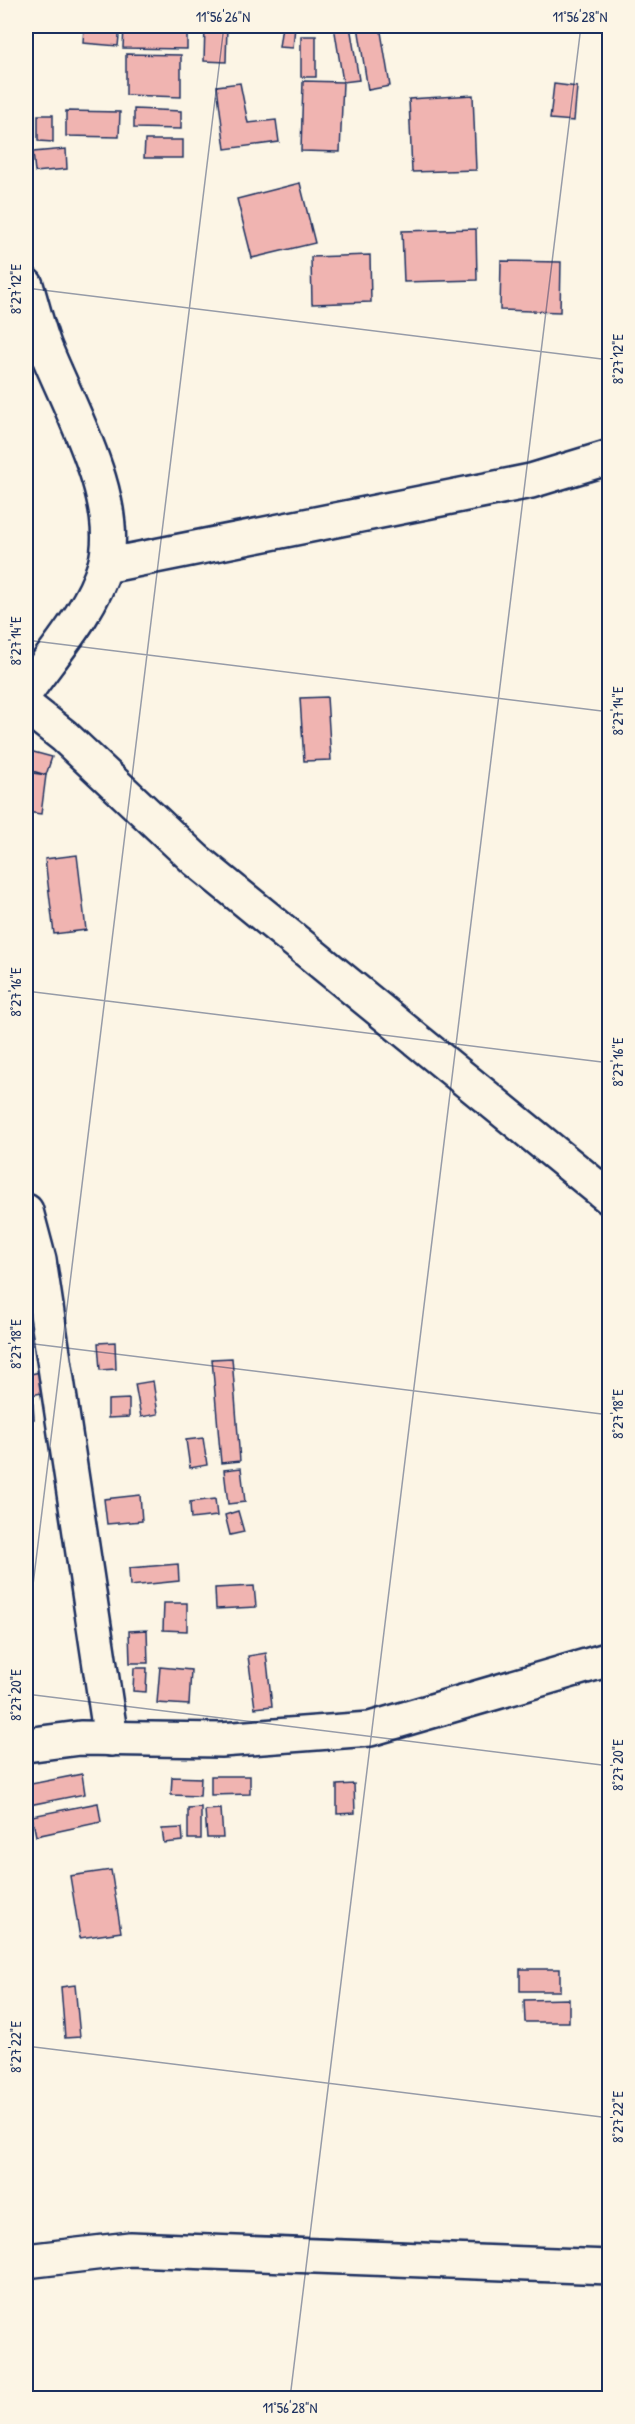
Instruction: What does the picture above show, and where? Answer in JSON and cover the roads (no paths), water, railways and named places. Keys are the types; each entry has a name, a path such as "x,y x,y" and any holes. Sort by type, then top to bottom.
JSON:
{"street":[{"path":"26,285 43,343 103,491 110,528 105,566 84,609 26,692"},
{"path":"105,566 531,481 609,457"},
{"path":"26,706 64,736 196,860 609,1198"},
{"path":"26,1211 39,1260 111,1739"},
{"path":"26,1745 80,1738 221,1740 370,1729 609,1659"},
{"path":"26,2260 130,2249 609,2267"}]}
